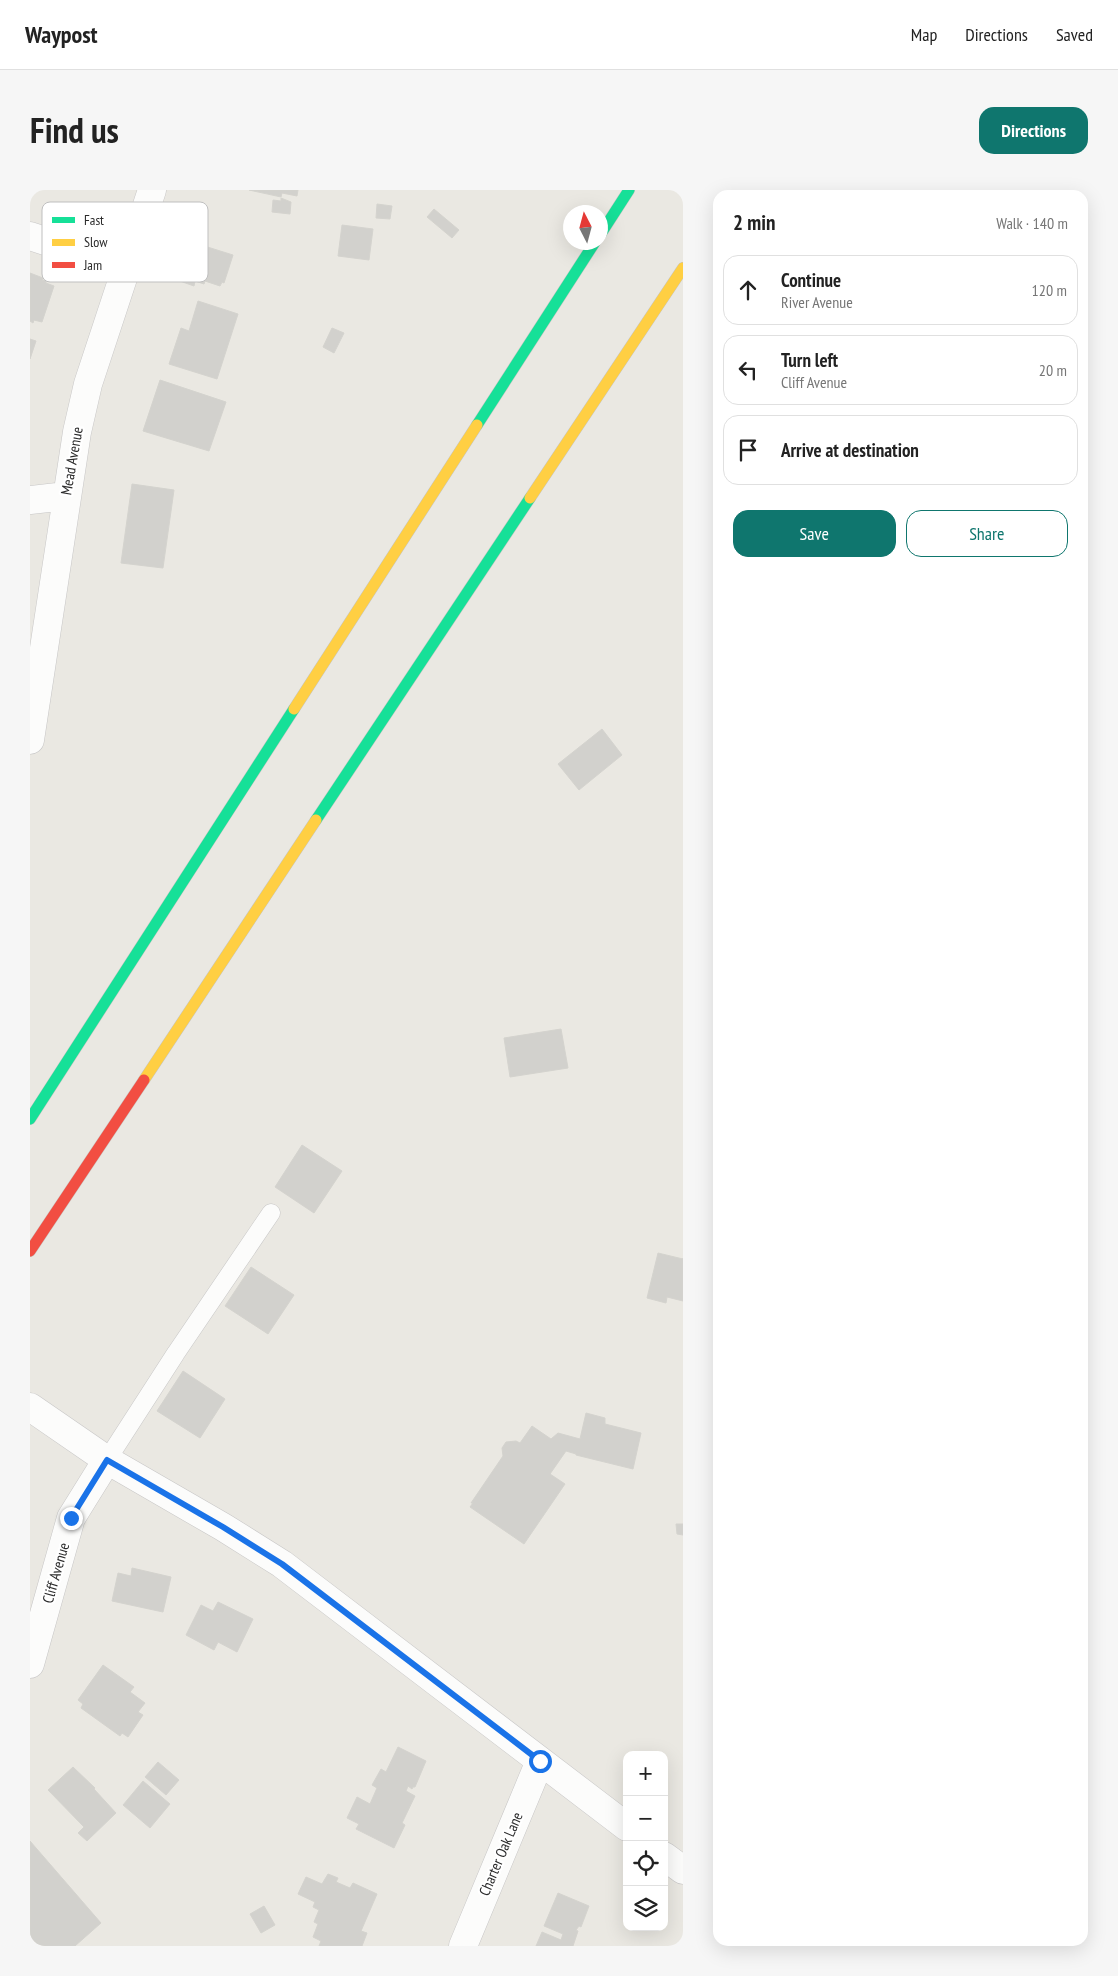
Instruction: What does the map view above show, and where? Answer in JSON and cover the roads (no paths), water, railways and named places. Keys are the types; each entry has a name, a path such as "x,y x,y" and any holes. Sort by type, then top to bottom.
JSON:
{"highway":[{"path":"608,223 630,190"},
{"path":"30,1119 590,250"},
{"path":"30,1250 683,268"}],"street":[{"name":"Mead Avenue","path":"148,202 152,190"},
{"path":"30,236 42,240"},
{"name":"Mead Avenue","path":"30,740 76,432 88,384 122,282"},
{"path":"30,500 66,496"},
{"path":"30,1407 107,1460 223,1527 282,1564 623,1824"},
{"name":"Cliff Avenue","path":"30,1664 71,1518 107,1460"},
{"name":"Charter Oak Lane","path":"463,1946 540,1761"},
{"path":"668,1859 683,1870"}],"lane":[{"path":"107,1460 176,1353 271,1213"}]}
